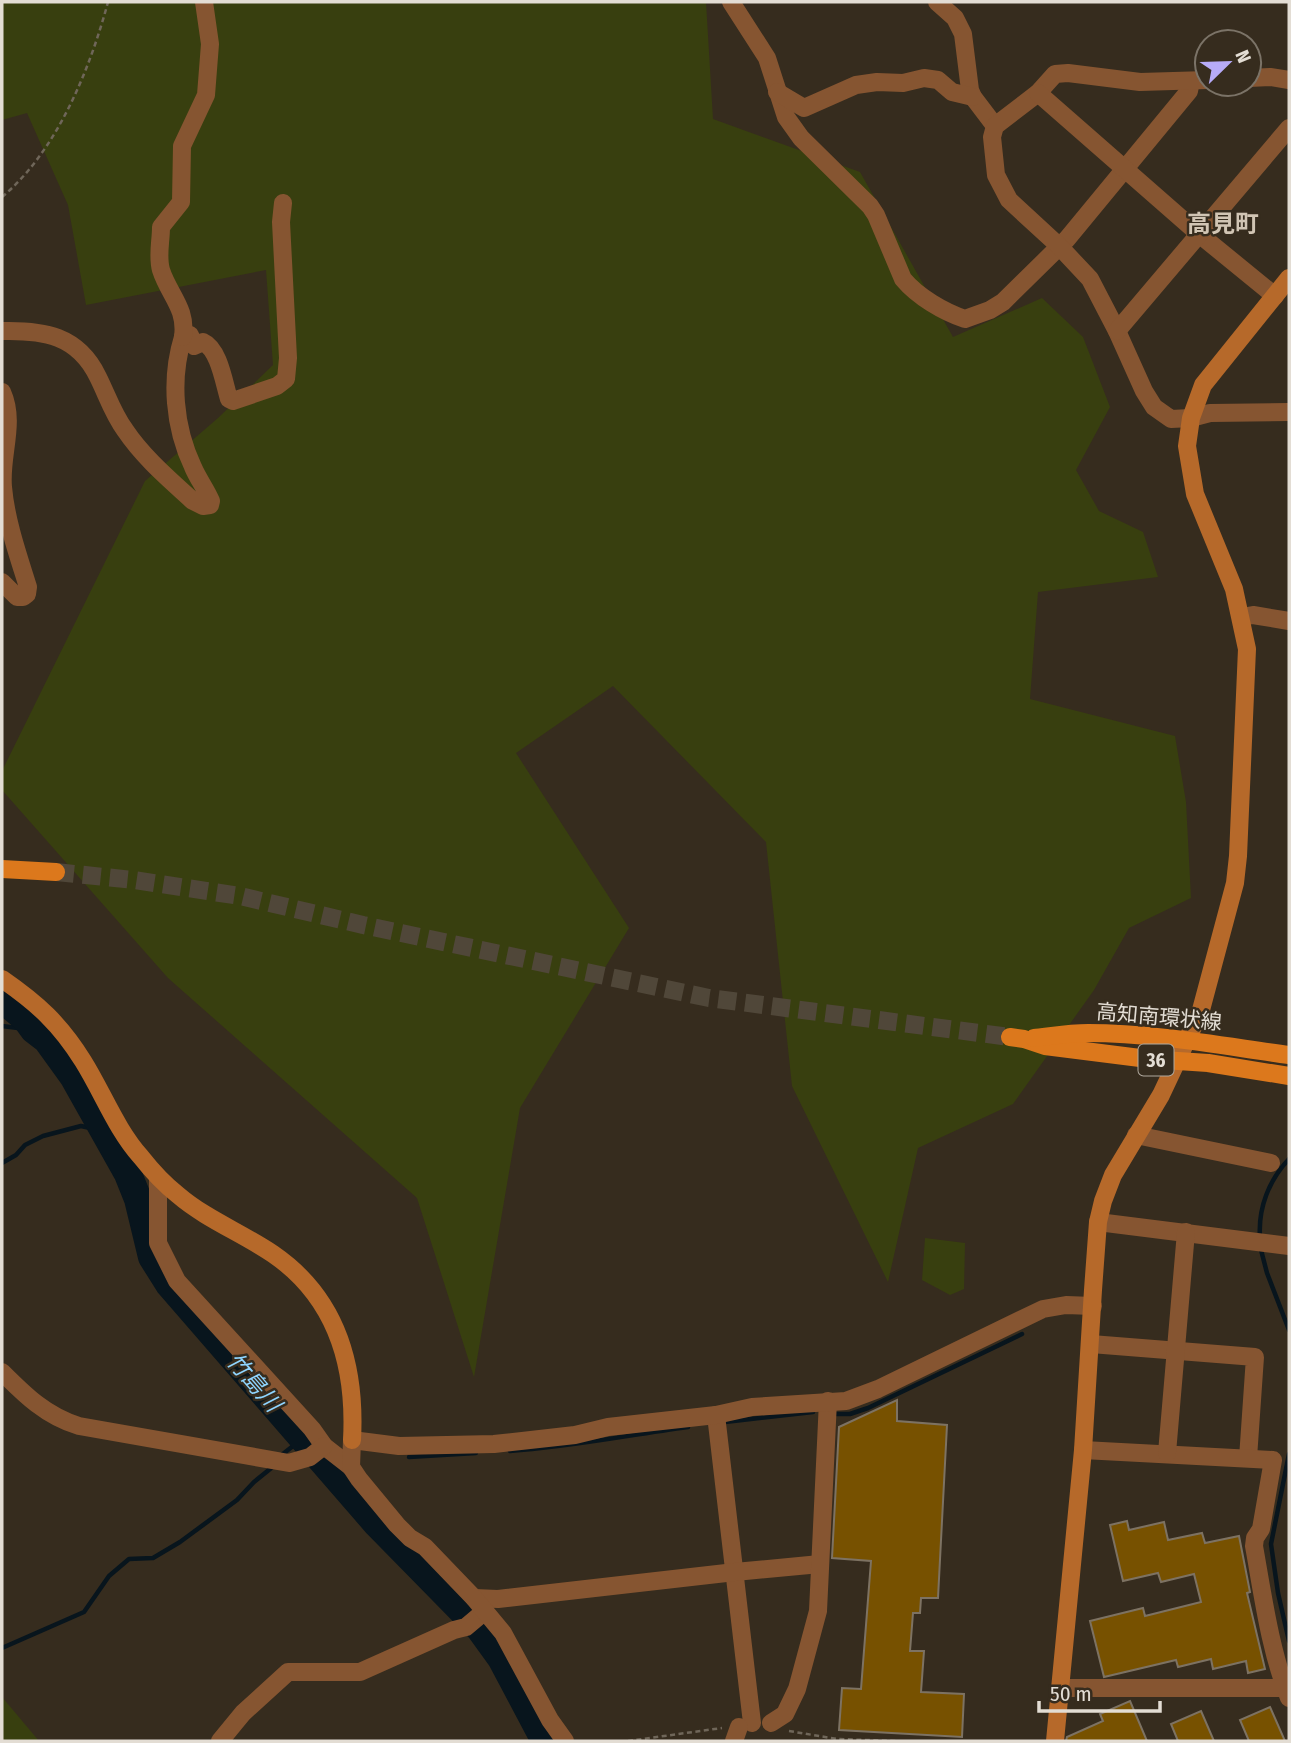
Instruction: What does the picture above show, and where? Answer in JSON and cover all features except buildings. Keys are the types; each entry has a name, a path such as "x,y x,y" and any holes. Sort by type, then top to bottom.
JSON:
{"main road":[{"path":"2,869 56,872"},
{"name":"高知南環状線","path":"1289,1055 1186,1041 1090,1033 1017,1038 1045,1046 1148,1059 1208,1063 1289,1076"}],"street":[{"path":"2,331 49,334 84,355 132,440 193,501 210,505 211,501 193,469 178,426 176,372 184,318 162,273 159,250 162,246 161,227 181,202 182,146 206,94 210,44 204,2"},
{"path":"731,2 767,58 786,117 817,156 870,206 908,286 937,306 961,318 971,318 997,307 1059,246 1193,87"},
{"path":"937,2 955,18 963,34 973,97 995,126"},
{"path":"1193,81 1140,82 1068,73 1055,74 1038,93 995,126 992,137 996,174 1009,200 1090,279 1154,407 1171,419 1210,413 1289,412"},
{"path":"1263,77 1289,80"},
{"path":"796,131 804,108 856,85 877,82 903,83 925,78 937,80 953,92 973,97"},
{"path":"777,92 804,108"},
{"path":"1038,93 1199,234 1275,296"},
{"path":"1117,331 1289,128"},
{"path":"183,337 190,335 194,346 203,342 209,345 218,361 229,399 233,401 237,402 277,386 286,379 288,358 281,222 283,203"},
{"path":"1055,1741 1083,1450 1098,1222 1113,1175 1161,1096 1201,1010 1235,883 1238,856 1247,649 1234,589 1195,494 1187,446 1191,418 1203,385 1289,278"},
{"path":"2,392 9,412 2,472 3,488 12,533 28,587 27,594 17,597 2,582"},
{"path":"1242,617 1252,615 1289,621"},
{"path":"2,979 36,1002 57,1025 83,1060 136,1152 158,1178 180,1197 275,1255 304,1280 327,1311 344,1350 349,1378 351,1467"},
{"path":"1136,1135 1271,1163"},
{"path":"158,1178 158,1243 177,1280 312,1429 318,1451"},
{"path":"1098,1222 1289,1246"},
{"path":"1167,1453 1186,1232"},
{"path":"352,1440 399,1446 494,1444 575,1436 608,1427 716,1415 752,1407 855,1399 1043,1309 1066,1305 1093,1306"},
{"path":"1091,1344 1255,1357 1248,1458"},
{"path":"2,1373 37,1406 54,1417 79,1426 289,1463 318,1451 351,1467 397,1525 410,1538 425,1547 476,1613 503,1633 550,1720 565,1741"},
{"path":"771,1723 785,1714 797,1689 818,1611 828,1401"},
{"path":"716,1415 735,1572 741,1730"},
{"path":"1060,1688 1288,1692 1263,1599 1254,1546 1280,1470 1273,1461 1083,1450"},
{"path":"220,1741 243,1713 288,1672 359,1672 454,1630 498,1599 820,1564"}],"path":[{"path":"2,197 26,175 72,104 108,2"},
{"path":"771,1723 786,1731 837,1739 897,1741"},
{"path":"628,1741 741,1730"}],"green space":[{"path":"2,2 706,2 713,119 860,172 953,337 1042,298 1083,337 1110,407 1076,470 1099,511 1143,532 1158,577 1038,592 1030,699 1175,736 1186,802 1191,898 1129,928 1094,990 1013,1104 918,1148 888,1282 792,1086 766,842 613,686 516,753 629,928 520,1108 474,1377 417,1198 168,978 2,790 2,771 145,481 218,418 273,365 266,270 86,305 68,205 27,113 2,120"},
{"path":"925,1238 965,1243 964,1289 950,1295 922,1280"},
{"path":"2,1697 39,1741 2,1741"}],"waterway":[{"name":"竹島川","path":"2,999 47,1040 73,1076 128,1174 138,1199 152,1257 169,1284 377,1524 480,1629 501,1658 545,1741"},
{"path":"2,1026 34,1030"},
{"path":"2,1163 16,1155 25,1145 43,1136 81,1126 104,1131"},
{"path":"1260,1237 1266,1195 1289,1159"},
{"path":"1260,1246 1267,1273 1289,1330"},
{"path":"836,1414 850,1414 868,1408 1022,1334"},
{"path":"725,1422 813,1412"},
{"path":"510,1451 688,1427"},
{"path":"279,1457 304,1441"},
{"path":"409,1457 476,1453"},
{"path":"1289,1454 1271,1544 1289,1641"},
{"path":"2,1648 84,1612 109,1576 129,1559 153,1558 180,1542 237,1500 275,1465"}],"tunnel":[{"path":"56,872 134,880 240,896 363,925 709,998 1010,1037"}],"district":[{"name":"高見町","path":"1223,224"}]}
